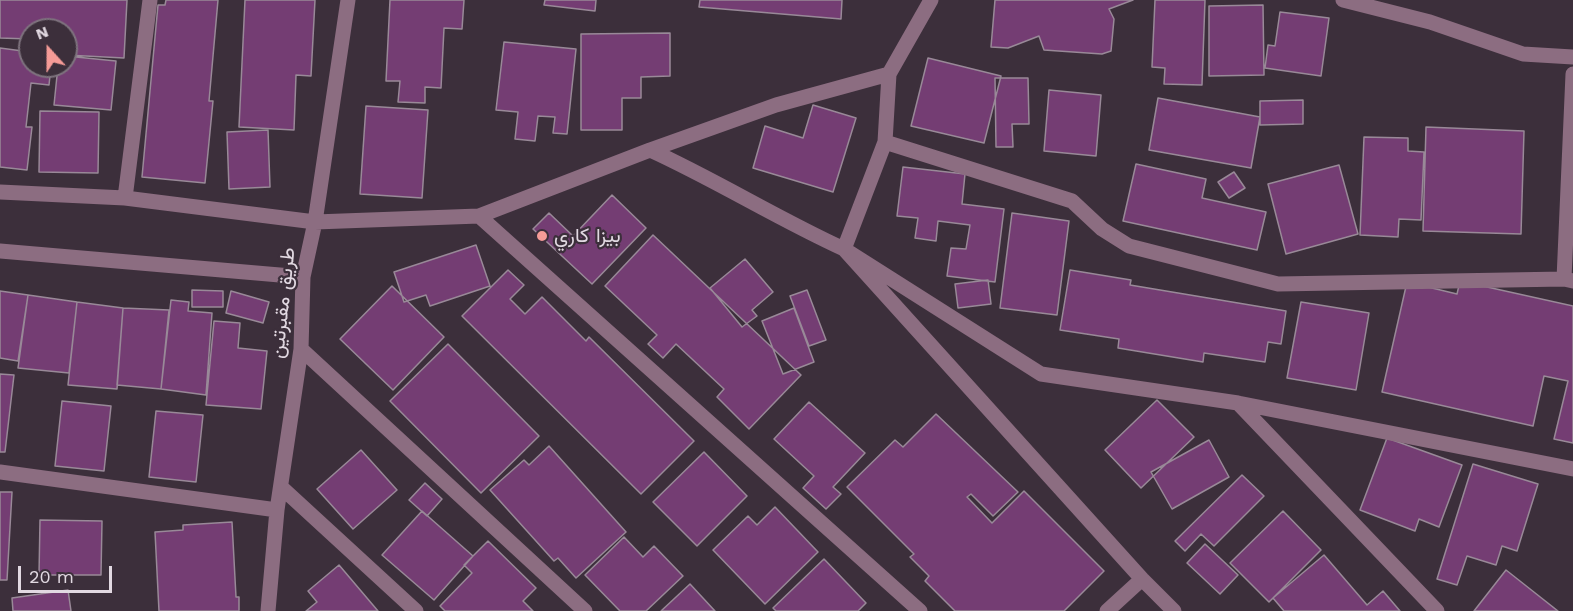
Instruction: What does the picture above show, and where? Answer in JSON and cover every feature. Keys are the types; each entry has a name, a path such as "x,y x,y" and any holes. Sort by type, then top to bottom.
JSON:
{"street":[{"path":"125,198 150,0"},
{"name":"طريق مقبرتين","path":"268,611 277,510 300,349 303,277 315,222 348,0"},
{"path":"844,249 885,142 889,74 931,0"},
{"path":"1343,0 1430,22 1523,54 1573,57"},
{"path":"0,192 125,198 315,222 479,216 650,150 776,105 889,74"},
{"path":"885,142 1072,201 1102,229 1129,246 1278,284 1569,280 1573,74"},
{"path":"650,150 702,174 789,224 844,249 1041,374 1238,403 1573,469"},
{"path":"479,216 920,611"},
{"path":"844,249 1142,579 1174,611"},
{"path":"0,251 303,277"},
{"path":"300,349 585,611"},
{"path":"1238,403 1437,611"},
{"path":"0,472 277,510"},
{"path":"281,487 416,611"},
{"path":"1107,611 1142,579"}],"building":[{"path":"0,0 127,0 124,58 78,56 78,18 18,18 18,39 0,38"},
{"path":"166,0 218,0 209,101 213,101 205,183 142,177 158,5 165,5"},
{"path":"245,0 315,0 311,76 296,75 294,130 239,127"},
{"path":"390,0 464,0 462,29 444,28 441,88 425,87 425,103 398,102 400,81 386,81"},
{"path":"545,0 596,0 595,11 544,5"},
{"path":"700,0 842,0 841,19 699,7"},
{"path":"995,0 1133,0 1109,9 1114,19 1111,51 1102,54 1044,50 1039,36 1008,48 991,47"},
{"path":"1155,0 1205,0 1202,85 1164,84 1165,68 1152,67"},
{"path":"1263,5 1264,75 1209,76 1209,6"},
{"path":"1280,12 1329,18 1321,76 1265,68 1268,45 1275,46"},
{"path":"670,33 670,76 641,77 641,98 622,98 622,130 581,130 581,34"},
{"path":"504,42 576,49 567,134 553,133 555,117 538,116 535,141 515,139 518,112 496,110"},
{"path":"0,48 18,50 18,78 50,78 49,85 31,83 26,127 32,127 27,170 0,167"},
{"path":"78,57 116,61 111,110 54,105 57,78 78,78"},
{"path":"928,58 1001,76 984,143 911,126"},
{"path":"995,78 1028,78 1029,124 1012,124 1013,147 996,147"},
{"path":"1049,90 1101,95 1096,156 1044,151"},
{"path":"1158,98 1260,117 1251,168 1149,150"},
{"path":"1303,100 1303,124 1260,125 1260,101"},
{"path":"813,105 856,118 833,192 753,168 765,126 803,138"},
{"path":"366,106 428,110 422,198 360,194"},
{"path":"40,111 99,112 98,173 39,172"},
{"path":"1426,127 1524,131 1521,234 1423,231"},
{"path":"268,130 270,187 229,189 227,132"},
{"path":"1364,137 1408,138 1408,151 1424,152 1421,220 1399,219 1398,237 1360,235"},
{"path":"1136,164 1206,179 1202,198 1266,212 1257,250 1123,221"},
{"path":"1339,165 1358,234 1286,254 1268,184"},
{"path":"903,167 965,174 962,204 1004,209 995,282 947,276 951,248 966,249 970,225 938,221 936,241 915,238 918,218 897,216"},
{"path":"1234,172 1245,188 1229,198 1218,182"},
{"path":"612,195 646,228 592,284 533,229 549,213 573,236"},
{"path":"1012,213 1069,221 1057,315 1000,308"},
{"path":"653,235 801,375 749,429 717,397 724,389 676,344 663,358 648,344 657,335 605,286"},
{"path":"476,245 490,286 430,306 426,295 404,302 394,272"},
{"path":"745,259 773,292 752,310 757,316 742,327 710,288"},
{"path":"508,270 524,285 510,299 525,314 542,297 586,341 589,337 694,441 641,494 462,316"},
{"path":"1070,270 1131,280 1130,285 1286,311 1281,344 1268,342 1265,362 1204,353 1203,362 1118,348 1119,339 1060,330"},
{"path":"988,280 991,304 958,308 955,284"},
{"path":"1460,281 1573,306 1573,443 1554,439 1568,381 1544,376 1533,426 1382,392 1407,282 1457,294"},
{"path":"392,286 444,337 393,390 340,339"},
{"path":"192,290 223,291 223,307 192,307"},
{"path":"807,290 826,340 809,346 790,296"},
{"path":"0,291 28,295 18,361 0,358"},
{"path":"231,291 269,302 263,323 226,313"},
{"path":"28,295 77,302 69,373 18,368"},
{"path":"171,300 189,302 188,311 212,313 206,395 161,389"},
{"path":"77,302 123,308 117,389 68,385"},
{"path":"1301,302 1369,313 1356,390 1287,378"},
{"path":"123,308 169,310 161,389 117,385"},
{"path":"794,308 814,362 783,374 762,321"},
{"path":"214,321 240,323 238,348 267,351 261,409 206,405"},
{"path":"448,344 539,436 481,493 390,401"},
{"path":"0,374 14,375 5,452 0,452"},
{"path":"1157,400 1194,437 1141,488 1105,450"},
{"path":"62,401 111,406 104,471 55,466"},
{"path":"809,402 865,453 833,487 841,494 826,509 803,488 814,476 774,439"},
{"path":"156,411 203,415 196,482 149,477"},
{"path":"936,414 1018,492 993,516 971,494 967,497 992,523 1024,491 1104,571 1064,611 955,611 925,581 929,576 910,557 914,554 847,487 895,440 903,447"},
{"path":"1387,438 1462,465 1439,527 1419,519 1415,531 1360,510"},
{"path":"1209,440 1229,477 1172,509 1151,472"},
{"path":"549,446 626,532 576,578 558,558 554,561 490,490 524,460 529,465"},
{"path":"361,450 397,490 353,529 317,489"},
{"path":"704,452 747,496 697,546 653,502"},
{"path":"1473,464 1538,484 1517,551 1502,546 1496,565 1467,556 1457,585 1437,579"},
{"path":"1242,475 1264,496 1214,546 1201,534 1185,551 1175,541"},
{"path":"425,483 442,499 427,516 409,500"},
{"path":"0,492 12,492 7,580 0,580"},
{"path":"775,507 818,552 765,604 713,550 748,516 757,525"},
{"path":"422,511 473,556 434,600 382,555"},
{"path":"1283,511 1321,550 1269,602 1230,563"},
{"path":"40,520 102,521 101,575 39,575"},
{"path":"232,522 236,597 239,597 239,611 159,611 155,532 183,530 183,525"},
{"path":"624,537 643,557 654,546 683,576 646,611 620,611 585,575"},
{"path":"488,541 536,588 523,601 533,611 445,611 440,606 472,573 464,565"},
{"path":"1205,544 1238,575 1220,594 1187,563"},
{"path":"1324,555 1367,605 1383,591 1400,611 1284,611 1273,598"},
{"path":"824,559 866,603 858,611 776,611 773,608"},
{"path":"339,565 378,611 306,611 317,602 308,591"},
{"path":"1506,570 1558,611 1474,611"},
{"path":"690,584 715,611 661,611"},
{"path":"68,590 71,611 13,611 12,598"}],"place":[{"name":"بيزا كاري","path":"542,236"}]}
